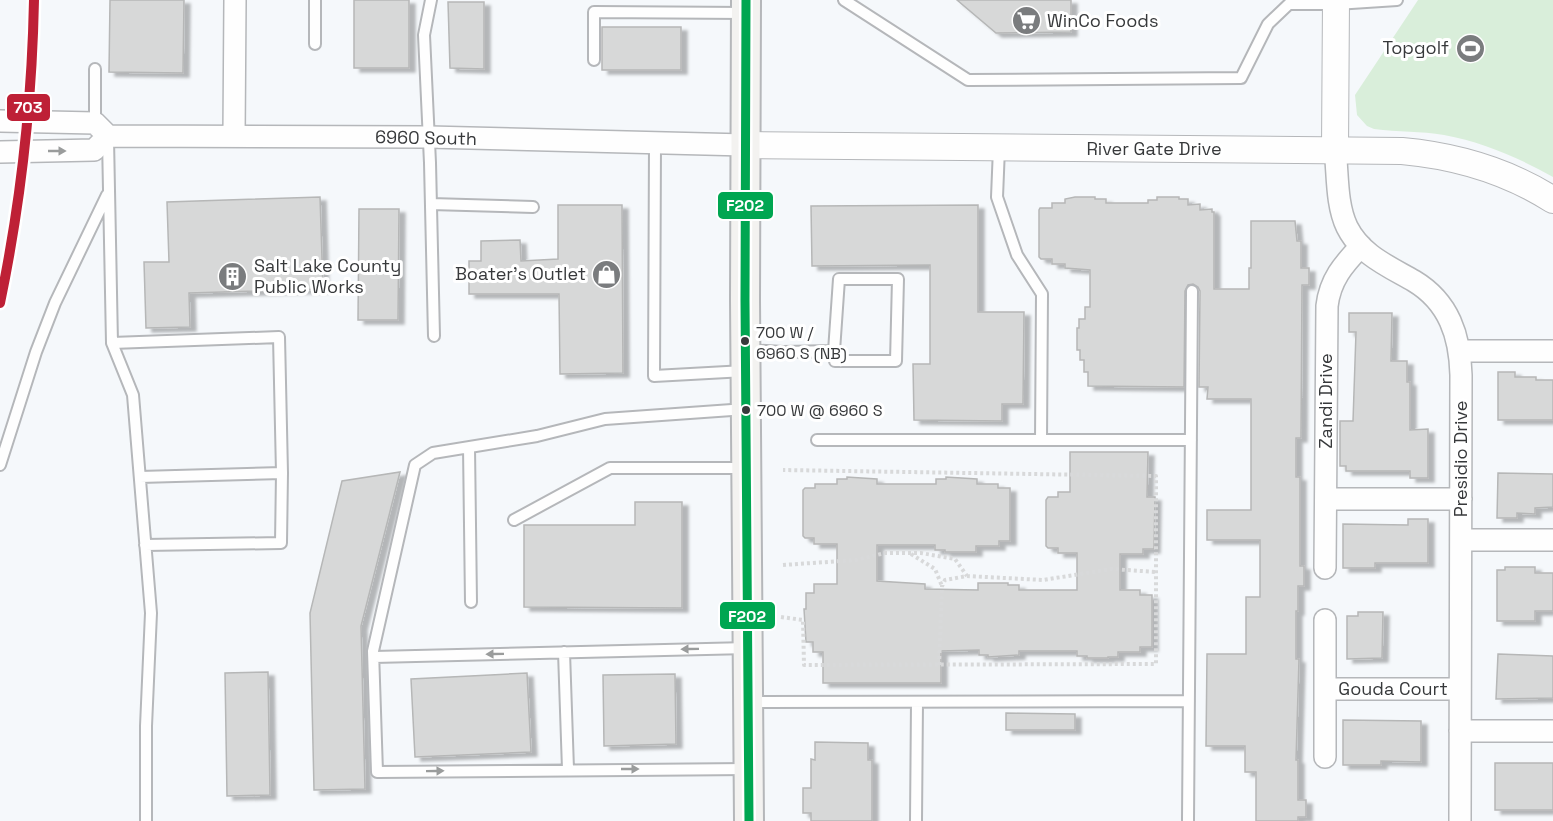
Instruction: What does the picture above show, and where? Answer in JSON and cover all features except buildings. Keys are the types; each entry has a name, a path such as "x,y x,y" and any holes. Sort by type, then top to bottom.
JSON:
{"main road":[{"path":"746,7 749,821"}],"street":[{"path":"234,136 235,0"},
{"path":"1335,149 1336,2"},
{"name":"6960 South","path":"0,121 102,130 234,136 745,145"},
{"path":"0,152 94,150 102,130"},
{"name":"River Gate Drive","path":"745,145 1402,151 1448,156 1494,170 1553,200"},
{"name":"Presidio Drive","path":"1335,149 1343,214 1347,226 1361,246 1384,265 1415,282 1436,298 1447,314 1456,334 1460,351 1460,821"},
{"name":"Zandi Drive","path":"1325,567 1327,306 1335,278 1361,246"},
{"path":"1460,351 1553,351"},
{"path":"1326,499 1461,499"},
{"path":"1461,540 1553,540"},
{"name":"Gouda Court","path":"1324,757 1325,620"},
{"name":"Gouda Court","path":"1325,689 1460,689"},
{"path":"1460,731 1553,731"}],"lane":[{"path":"315,0 315,44"},
{"path":"431,0 424,35 434,336"},
{"path":"844,0 968,80 1241,78 1268,24 1289,4 1397,0"},
{"path":"594,60 594,12 746,7"},
{"path":"95,69 108,193 112,343 133,395 151,613 146,726 146,821"},
{"path":"656,144 654,376 783,352 834,351"},
{"path":"999,148 998,197 1017,255 1042,294 1041,440"},
{"path":"0,465 36,352 55,303 108,193"},
{"path":"431,204 533,207"},
{"path":"839,279 898,279 896,361 835,361 834,351 839,279"},
{"path":"1188,821 1192,291"},
{"path":"112,343 279,337 281,543 146,545"},
{"path":"746,409 604,419 537,436 433,453 415,465 374,657 377,772 749,769"},
{"path":"817,440 1191,440"},
{"path":"470,447 471,602"},
{"path":"514,520 610,468 747,468"},
{"path":"140,477 282,473"},
{"path":"374,657 748,648"},
{"path":"564,652 568,769"},
{"path":"749,702 1189,701"},
{"path":"916,821 917,702"}],"path":[{"path":"781,617 803,620 804,665 1156,664 1156,476 783,470"},
{"path":"783,565 856,561 885,553 910,554 955,559 967,576"},
{"path":"910,554 935,569 942,586"},
{"path":"939,665 942,586 945,580 967,576 1042,580 1112,569 1156,572"}],"green space":[{"name":"Topgolf","path":"1418,0 1553,0 1553,177 1487,146 1435,134 1374,129 1367,126 1357,115 1355,95"}],"transit line":[{"name":"703","path":"0,303 14,228 24,152 31,77 34,0"},
{"name":"F202","path":"746,0 745,300 749,821"}],"place":[{"name":"WinCo Foods","path":"1026,21"},
{"name":"Topgolf","path":"1470,48"},
{"name":"Boater's Outlet","path":"607,274"},
{"name":"Salt Lake County Public Works","path":"233,276"},
{"name":"700 W / 6960 S (NB)","path":"745,341"},
{"name":"700 W @ 6960 S","path":"746,410"}]}
